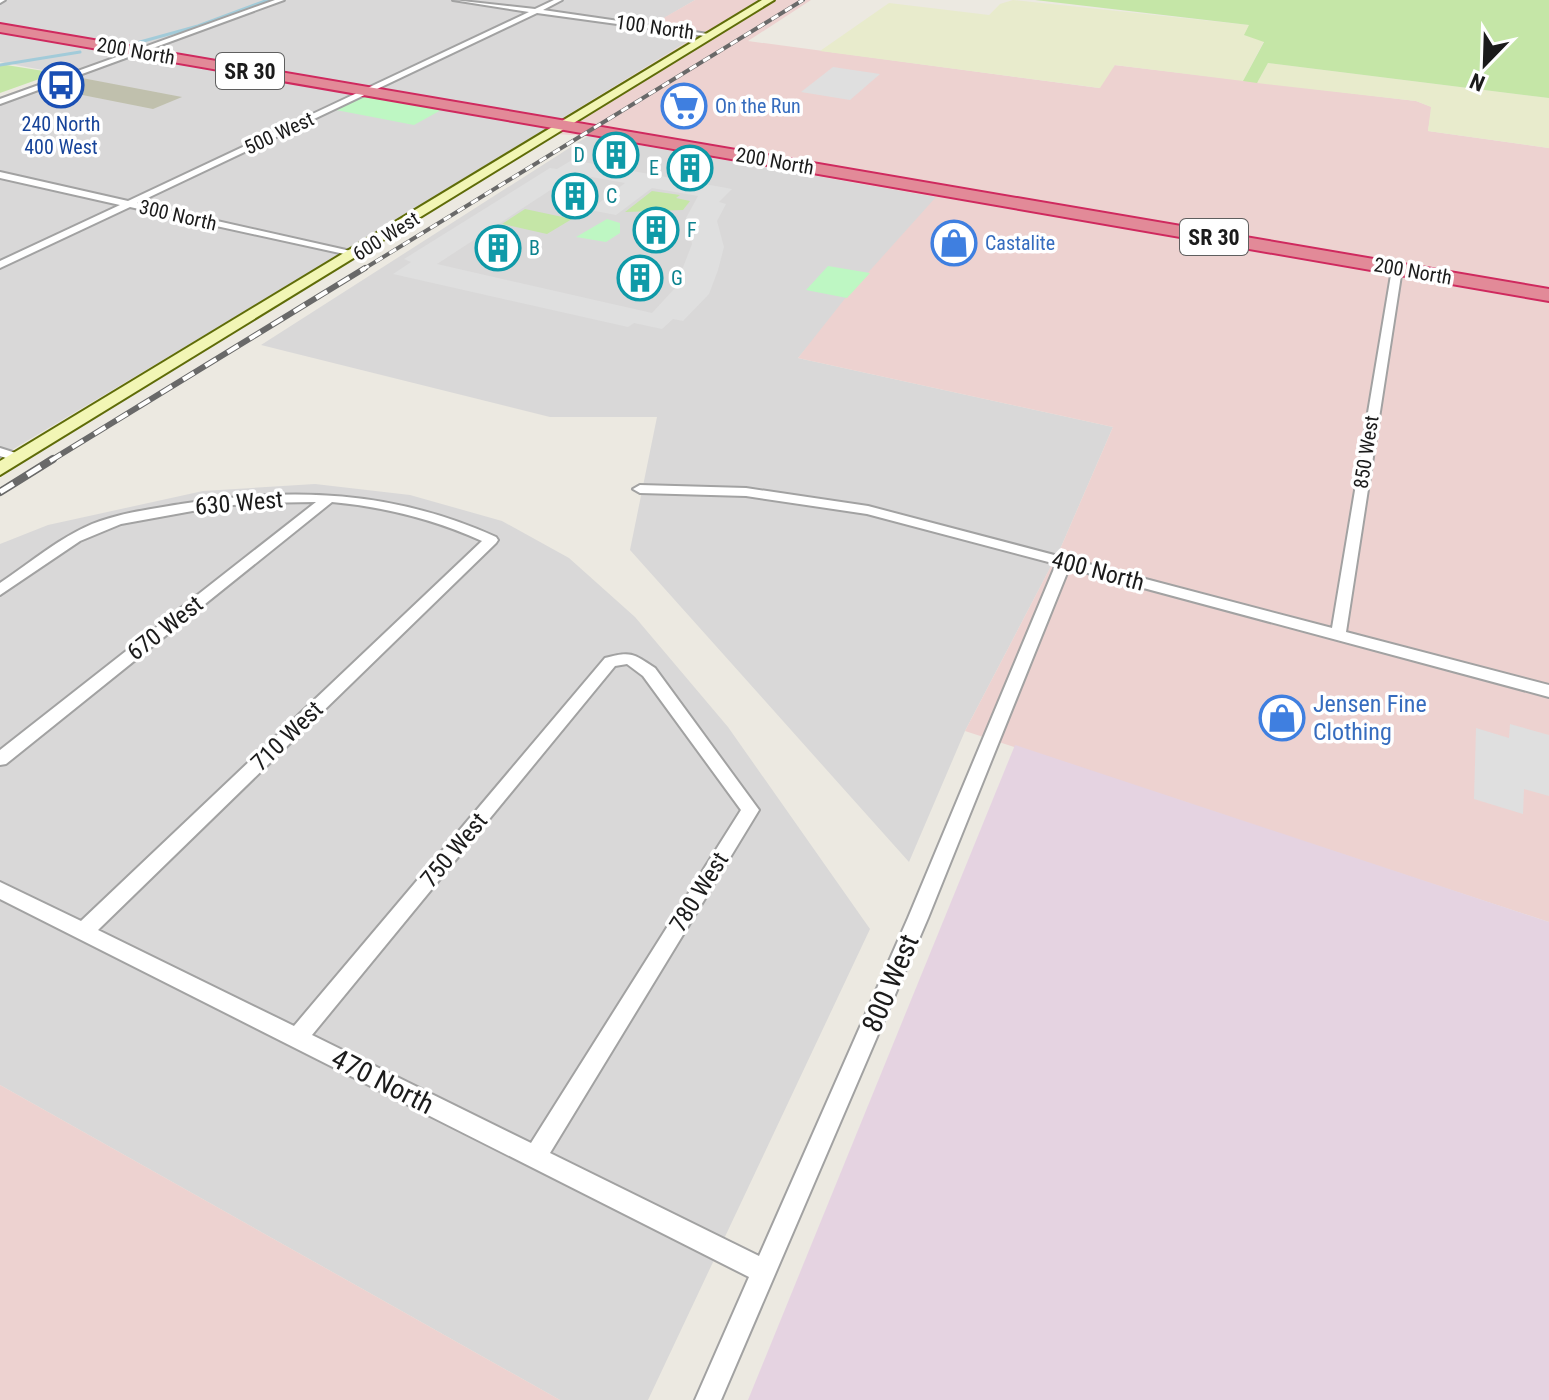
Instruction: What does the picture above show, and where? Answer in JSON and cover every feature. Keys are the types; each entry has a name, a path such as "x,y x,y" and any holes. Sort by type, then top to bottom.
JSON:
{"highway":[{"name":"200 North","path":"0,28 1549,295"}],"main road":[{"name":"600 West","path":"0,469 9,455 355,255 769,0"}],"street":[{"path":"0,102 281,0"},
{"name":"100 North","path":"456,0 712,35"},
{"name":"500 West","path":"0,265 559,0"},
{"name":"300 North","path":"0,175 355,255"},
{"name":"850 West","path":"1338,635 1397,269"},
{"name":"400 North","path":"640,489 746,492 868,510 1549,691"},
{"name":"630 West","path":"0,590 87,532 124,518 206,504 274,498 329,498 415,512 464,525 491,540"},
{"name":"670 West","path":"0,759 329,498"},
{"name":"710 West","path":"83,932 491,540"},
{"name":"800 West","path":"708,1400 918,918 1064,562"},
{"name":"780 West","path":"535,1157 750,810 649,672 629,658 610,662"},
{"name":"750 West","path":"297,1038 610,662"},
{"name":"470 North","path":"0,890 765,1272"}],"shaded area":[{"path":"0,0 695,0 647,28 698,35 334,258 0,457 0,98 64,74 0,62"},
{"path":"695,0 811,0 748,41 1099,88 1114,65 1416,101 1432,107 1428,131 1549,148 1549,922 965,731 1061,547 1113,427 798,358 847,296 936,197 588,136 539,133 697,36 646,28"},
{"path":"1013,0 1249,25 1264,41 1243,81 1115,65 1100,88 820,51 889,3 989,15 1000,4"},
{"path":"1268,63 1549,98 1549,148 1428,131 1431,107 1416,101 1257,83"},
{"path":"833,67 880,74 850,100 801,92"},
{"path":"82,78 182,97 153,109 52,89"},
{"path":"588,136 937,197 798,358 1113,427 1061,547 965,731 909,862 630,550 657,417 550,417 261,345"},
{"path":"572,160 732,189 719,202 726,204 717,221 724,247 718,270 709,294 683,321 673,319 662,329 634,323 628,327 393,274 411,262 404,259 550,168 557,169","holes":["575,174 625,183 590,210 616,215 652,188 698,196 686,218 692,244 675,288 652,313 437,264"]},
{"path":"315,484 410,495 502,521 569,558 635,617 728,727 870,929 648,1400 560,1400 0,1085 0,544 48,525 203,491"},
{"path":"1510,724 1549,735 1549,796 1524,789 1523,814 1474,799 1476,728 1509,738"},
{"path":"1015,745 1549,922 1549,1400 748,1400"},
{"path":"0,1085 560,1400 0,1400"}],"green space":[{"path":"1035,0 1549,0 1549,98 1268,63 1257,83 1243,81 1264,42 1244,35 1249,25"},
{"path":"0,64 56,73 0,93"},
{"path":"365,96 443,109 414,125 336,110"},
{"path":"652,191 680,195 676,198 690,201 683,210 625,212"},
{"path":"525,209 572,219 547,234 502,224"},
{"path":"607,219 620,223 620,233 606,242 576,237"},
{"path":"828,266 870,273 847,298 806,290"}],"waterway":[{"path":"140,42 198,26 268,0"},
{"path":"0,65 80,52"}],"railway":[{"path":"362,270 803,0"},
{"path":"50,461 365,268"},
{"path":"0,492 53,459"}],"place":[{"name":"240 North 400 West","path":"61,85"},
{"name":"On the Run","path":"684,106"},
{"name":"D","path":"616,155"},
{"name":"E","path":"690,168"},
{"name":"C","path":"575,196"},
{"name":"F","path":"656,230"},
{"name":"Castalite","path":"954,243"},
{"name":"B","path":"498,248"},
{"name":"G","path":"640,278"},
{"name":"Jensen Fine Clothing","path":"1282,718"}]}
